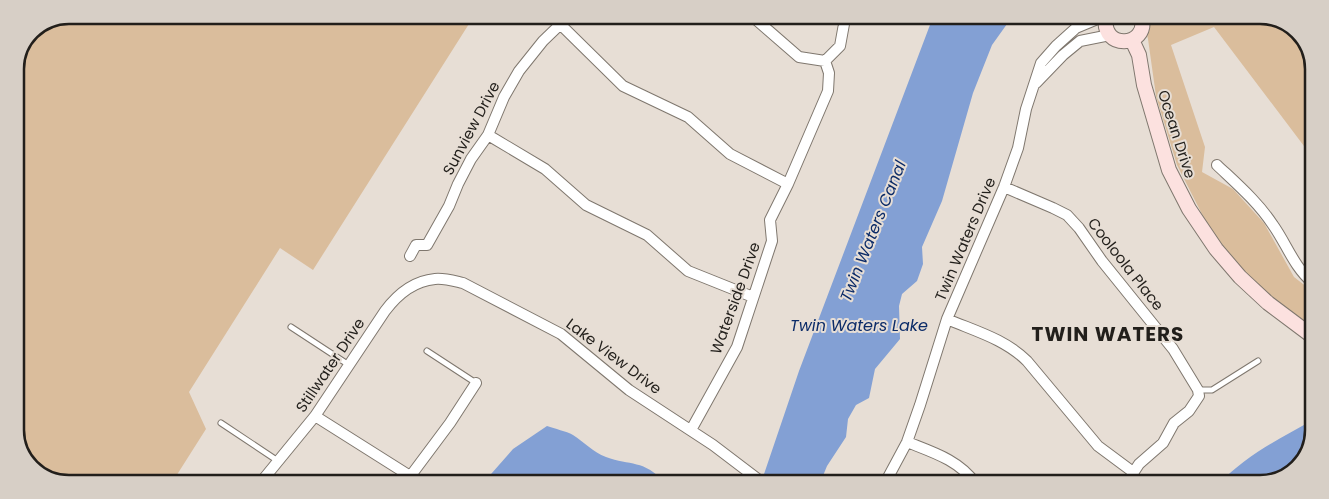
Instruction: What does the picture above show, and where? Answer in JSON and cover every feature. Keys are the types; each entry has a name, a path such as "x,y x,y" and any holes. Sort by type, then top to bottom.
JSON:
{"street":[{"name":"Sunview Drive","path":"410,256 416,245 427,245 449,206 471,159 488,135 504,97 519,71 543,41 561,24"},
{"path":"561,24 623,86 688,117 730,154 788,184"},
{"path":"761,24 799,57 825,61 840,46 844,24"},
{"name":"Twin Waters Drive","path":"889,475 907,442 947,319 1004,187 1018,148 1026,109 1041,63 1076,28 1086,24"},
{"path":"1105,24 1106,30 1114,39 1126,42 1132,40 1141,32 1143,24"},
{"name":"Twin Waters Drive","path":"1033,87 1063,55 1080,41 1110,35"},
{"name":"Ocean Drive","path":"1132,40 1139,55 1144,85 1169,170 1189,209 1216,249 1240,277 1268,303 1305,331"},
{"name":"Waterside Drive","path":"691,430 737,347 772,241 770,220 788,184 828,91 829,73 825,61"},
{"path":"488,135 545,169 586,205 647,235 688,271 753,297"},
{"path":"1218,165 1266,216 1305,275"},
{"name":"Cooloola Place","path":"1004,187 1067,215 1173,349 1198,390"},
{"name":"Stillwater Drive","path":"267,475 315,416 395,298 421,282 434,279"},
{"name":"Lake View Drive","path":"434,279 447,279 463,283 561,334 629,390 691,430 751,475"},
{"path":"947,319 1007,344 1018,352 1027,360 1098,446 1133,472"},
{"path":"411,475 450,423 476,384"},
{"path":"1131,475 1139,464 1163,443 1174,423 1189,411 1199,396 1198,390"},
{"path":"315,416 402,475"},
{"path":"907,442 950,460 968,475"}],"lane":[{"path":"291,327 350,365"},
{"path":"427,351 476,384"},
{"path":"1198,390 1212,390 1258,361"},
{"path":"221,423 278,461"}],"shaded area":[{"path":"69,24 469,24 313,270 280,248 189,392 206,429 177,475 69,475 54,473 41,466 33,458 27,447 24,433 24,69 27,52 31,44 44,31 52,27"},
{"path":"1144,24 1266,24 1285,31 1299,46 1304,57 1305,66 1305,147 1214,27 1171,45 1205,147 1202,172 1233,189 1264,223 1294,277 1305,286 1305,326 1284,312 1237,268 1208,226 1177,165 1156,96"}],"water":[{"name":"Twin Waters Lake","path":"930,24 1007,24 992,45 973,93 942,201 922,247 923,264 917,281 902,294 899,306 900,339 875,369 869,398 856,405 848,419 846,437 823,475 764,475 799,371"},
{"path":"1305,424 1301,450 1288,466 1269,474 1228,475 1251,457"},
{"path":"547,426 573,435 601,455 637,464 657,475 490,475 513,449"}],"district":[{"name":"TWIN WATERS","path":"1108,334"}],"water label":[{"name":"Twin Waters Canal","path":"873,231"}]}
